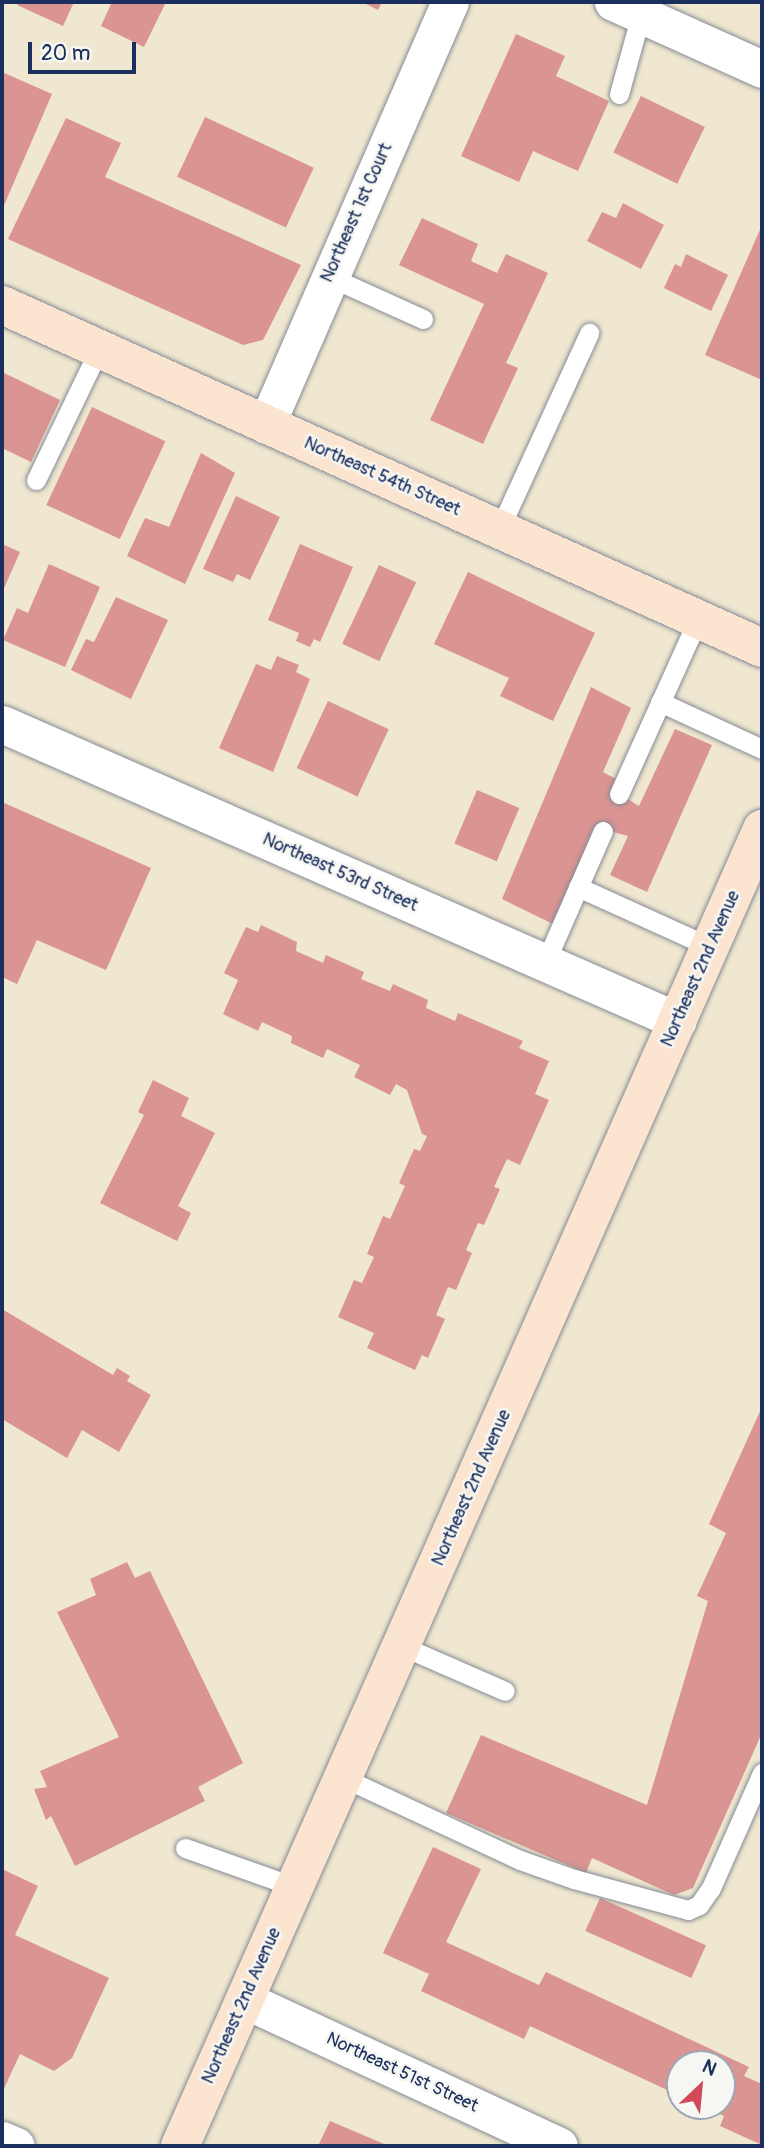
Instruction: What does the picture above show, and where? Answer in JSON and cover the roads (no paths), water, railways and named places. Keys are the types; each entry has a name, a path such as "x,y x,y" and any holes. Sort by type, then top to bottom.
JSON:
{"main road":[{"name":"Northeast 54th Street","path":"2,305 762,648"},
{"name":"Northeast 2nd Avenue","path":"180,2146 762,829"}],"street":[{"name":"Northeast 1st Court","path":"266,425 450,2"},
{"path":"627,8 762,69"},
{"name":"Northeast 53rd Street","path":"2,724 678,1021"},
{"name":"Northeast 51st Street","path":"245,2000 559,2146"},
{"path":"2,2140 16,2146"}],"lane":[{"path":"619,94 627,8"},
{"path":"330,277 423,319"},
{"path":"499,530 589,333"},
{"path":"36,480 99,349"},
{"path":"620,794 698,619"},
{"path":"660,702 762,749"},
{"path":"545,963 603,831"},
{"path":"578,887 710,947"},
{"path":"402,1646 505,1691"},
{"path":"344,1778 520,1860 574,1879 688,1910 699,1905 711,1888 762,1773"},
{"path":"184,1848 295,1887"}]}
